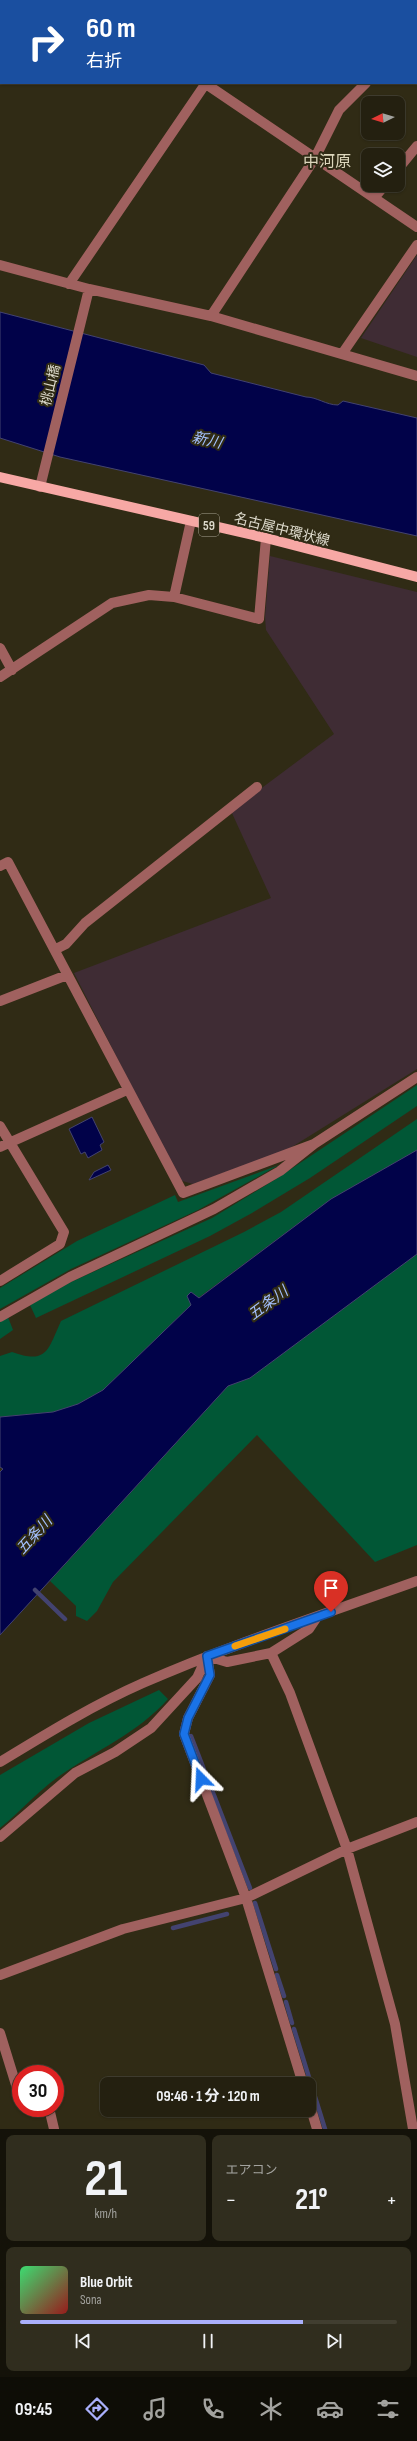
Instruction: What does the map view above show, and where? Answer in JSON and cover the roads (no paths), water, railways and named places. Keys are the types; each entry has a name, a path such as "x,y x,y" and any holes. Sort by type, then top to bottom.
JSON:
{"main road":[{"name":"名古屋中環状線","path":"0,476 40,487 266,538 417,577"}],"street":[{"path":"69,284 205,84"},
{"path":"207,84 417,227"},
{"path":"211,316 315,158 339,110 365,84"},
{"path":"405,161 417,146"},
{"path":"374,198 379,192"},
{"path":"342,354 417,244"},
{"path":"0,265 89,289 211,316 417,376"},
{"name":"桃山橋","path":"40,487 41,475 89,289"},
{"path":"174,597 191,521"},
{"path":"0,677 112,603 149,594 174,597 258,619 266,538"},
{"path":"0,648 12,670"},
{"path":"56,949 66,944 85,923 257,787"},
{"path":"0,866 8,862 56,949 67,975 183,1193 314,1144"},
{"path":"0,1001 67,975"},
{"path":"0,1317 70,1277 214,1209 280,1171 314,1144 417,1077"},
{"path":"0,1147 127,1090"},
{"path":"0,1126 64,1232 60,1244 0,1281"},
{"path":"0,1762 84,1712 141,1684 207,1656 417,1581"},
{"path":"207,1656 227,1662 270,1653 309,1629 317,1617"},
{"path":"270,1653 290,1693 347,1849 395,2024 413,2129"},
{"path":"0,1837 75,1772 115,1752 151,1728 197,1678 207,1656"},
{"path":"207,1656 210,1675 188,1718 184,1734 246,1898 301,2077"},
{"path":"0,1975 122,1929 246,1898 347,1849 417,1822"},
{"path":"0,2033 12,2072"},
{"path":"51,2117 54,2129"},
{"path":"313,2117 317,2129"}],"water":[{"name":"新川","path":"0,312 204,365 211,373 314,398 329,404 338,405 343,401 417,418 417,536 60,457 0,438"},
{"path":"92,1117 104,1142 100,1145 102,1150 88,1158 85,1152 81,1154 69,1129"},
{"name":"五条川","path":"417,1150 417,1254 250,1378 228,1386 0,1635 0,1472 3,1469 0,1467 0,1417 53,1412 78,1404 103,1390 191,1305 187,1296 191,1292 199,1298 331,1199"},
{"path":"108,1165 111,1170 89,1180 94,1172"}],"waterway":[{"path":"35,1590 65,1619"},
{"path":"191,1736 250,1888"},
{"path":"255,1903 276,1969"},
{"path":"173,1928 227,1914"},
{"path":"277,1975 284,1996"},
{"path":"286,2002 292,2023"},
{"path":"294,2029 325,2129"}],"district":[{"name":"中河原","path":"327,161"}]}
